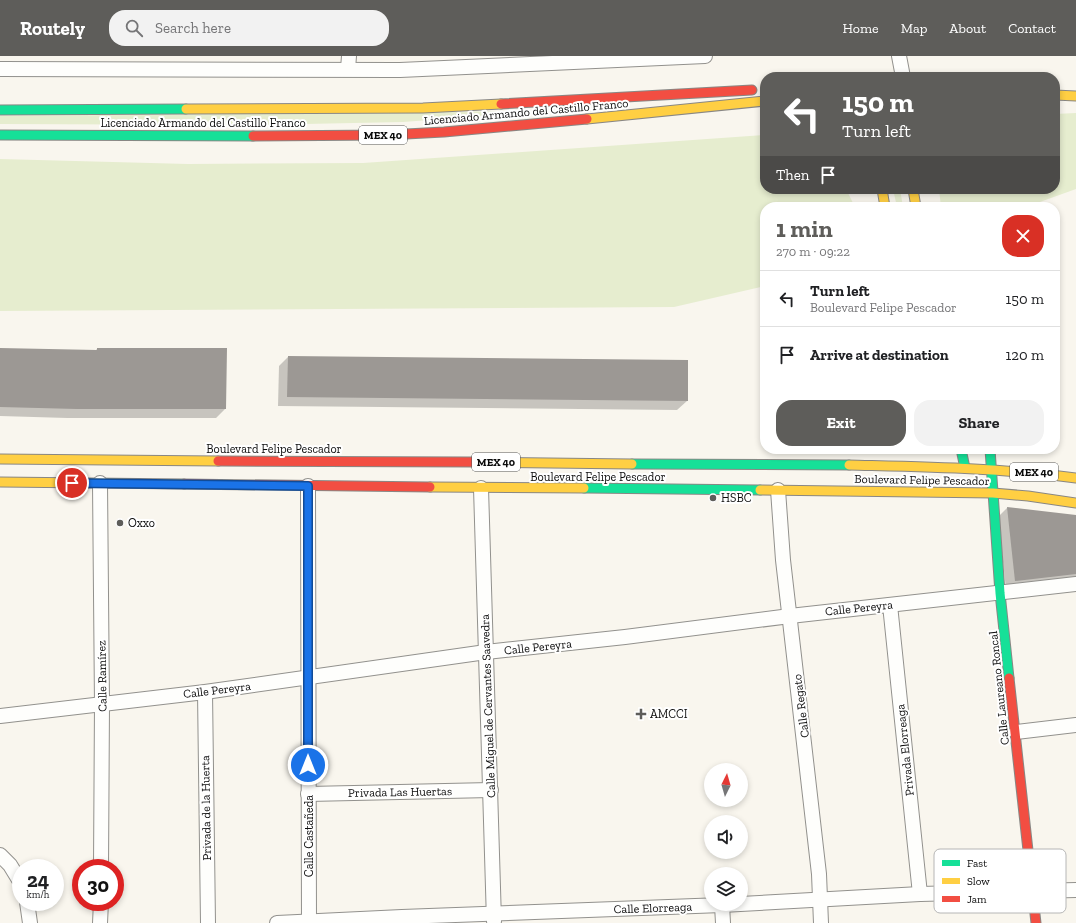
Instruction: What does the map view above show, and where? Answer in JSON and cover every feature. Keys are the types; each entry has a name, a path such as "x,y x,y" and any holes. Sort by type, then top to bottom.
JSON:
{"main road":[{"name":"Licenciado Armando del Castillo Franco","path":"0,110 423,108 759,90"},
{"path":"1060,95 1076,96"},
{"name":"Licenciado Armando del Castillo Franco","path":"0,135 223,136 401,134 540,124 760,102"},
{"path":"962,454 965,468"},
{"name":"Calle Laureano Roncal","path":"990,454 1000,592 1028,849"},
{"name":"Boulevard Felipe Pescador","path":"0,459 635,463 965,468 1040,473 1076,478"},
{"path":"102,477 108,464 115,459"},
{"name":"Boulevard Felipe Pescador","path":"0,482 102,477 308,486 993,493 1028,496 1076,503"},
{"name":"Calle Laureano Roncal","path":"1035,913 1036,923"}],"street":[{"path":"0,69 400,63 705,56"},
{"path":"899,56 902,72"},
{"name":"Calle Ramírez","path":"101,859 102,477"},
{"name":"Calle Castañeda","path":"308,486 309,922"},
{"name":"Calle Miguel de Cervantes Saavedra","path":"481,488 494,918"},
{"name":"Calle Regato","path":"778,490 790,616 820,874 821,923"},
{"name":"Calle Pereyra","path":"0,716 205,692 486,652 630,637 790,616 1076,584"},
{"name":"Privada Elorreaga","path":"890,605 920,894"},
{"name":"Privada de la Huerta","path":"205,692 208,923"},
{"path":"1016,732 1076,725"},
{"name":"Privada Las Huertas","path":"308,794 491,790"},
{"path":"0,855 12,868"},
{"name":"Calle Elorreaga","path":"1066,890 1076,890"},
{"name":"Calle Elorreaga","path":"748,903 934,894"},
{"name":"Calle Elorreaga","path":"277,923 494,918 704,906"},
{"path":"28,911 30,923"},
{"path":"100,923 101,911"},
{"path":"722,911 723,923"}],"green space":[{"path":"550,111 403,122 256,125 0,124 0,116"},
{"path":"1076,113 1076,189 1040,202 940,202 940,194 1060,194 1060,114"},
{"path":"760,135 760,194 848,194 852,202 760,202 760,287 674,307 0,311 0,159 188,164 363,163"},
{"path":"894,194 901,194 902,202 896,202"}],"building":[{"path":"0,348 97,350 97,348 227,348 226,409 77,409 0,407"},
{"path":"288,356 688,360 688,401 287,397"},
{"path":"1007,507 1076,515 1076,574 1015,581"}],"traffic: fast":[{"path":"0,110 186,109"},
{"path":"0,135 253,136"},
{"path":"962,454 965,468"},
{"path":"990,454 1000,593 1009,678"},
{"path":"632,464 849,465"},
{"path":"584,488 760,490"}],"traffic: slow":[{"path":"1060,95 1076,96"},
{"path":"587,119 760,102"},
{"path":"186,109 423,108 501,104"},
{"path":"883,194 884,202"},
{"path":"914,194 915,202"},
{"path":"0,459 218,461"},
{"path":"474,462 632,464"},
{"path":"849,465 991,470 1076,478"},
{"path":"0,482 184,484"},
{"path":"430,487 584,488"},
{"path":"760,490 993,493 1028,496 1076,503"}],"traffic: jam":[{"path":"501,104 752,90"},
{"path":"253,136 387,135 444,132 587,119"},
{"path":"218,461 474,462"},
{"path":"184,484 430,487"},
{"path":"1009,678 1028,849"},
{"path":"1035,913 1036,923"}],"place":[{"name":"HSBC","path":"713,498"},
{"name":"Oxxo","path":"120,523"},
{"name":"AMCCI","path":"641,714"}],"route":[{"path":"72,483 308,486 308,765"}]}
